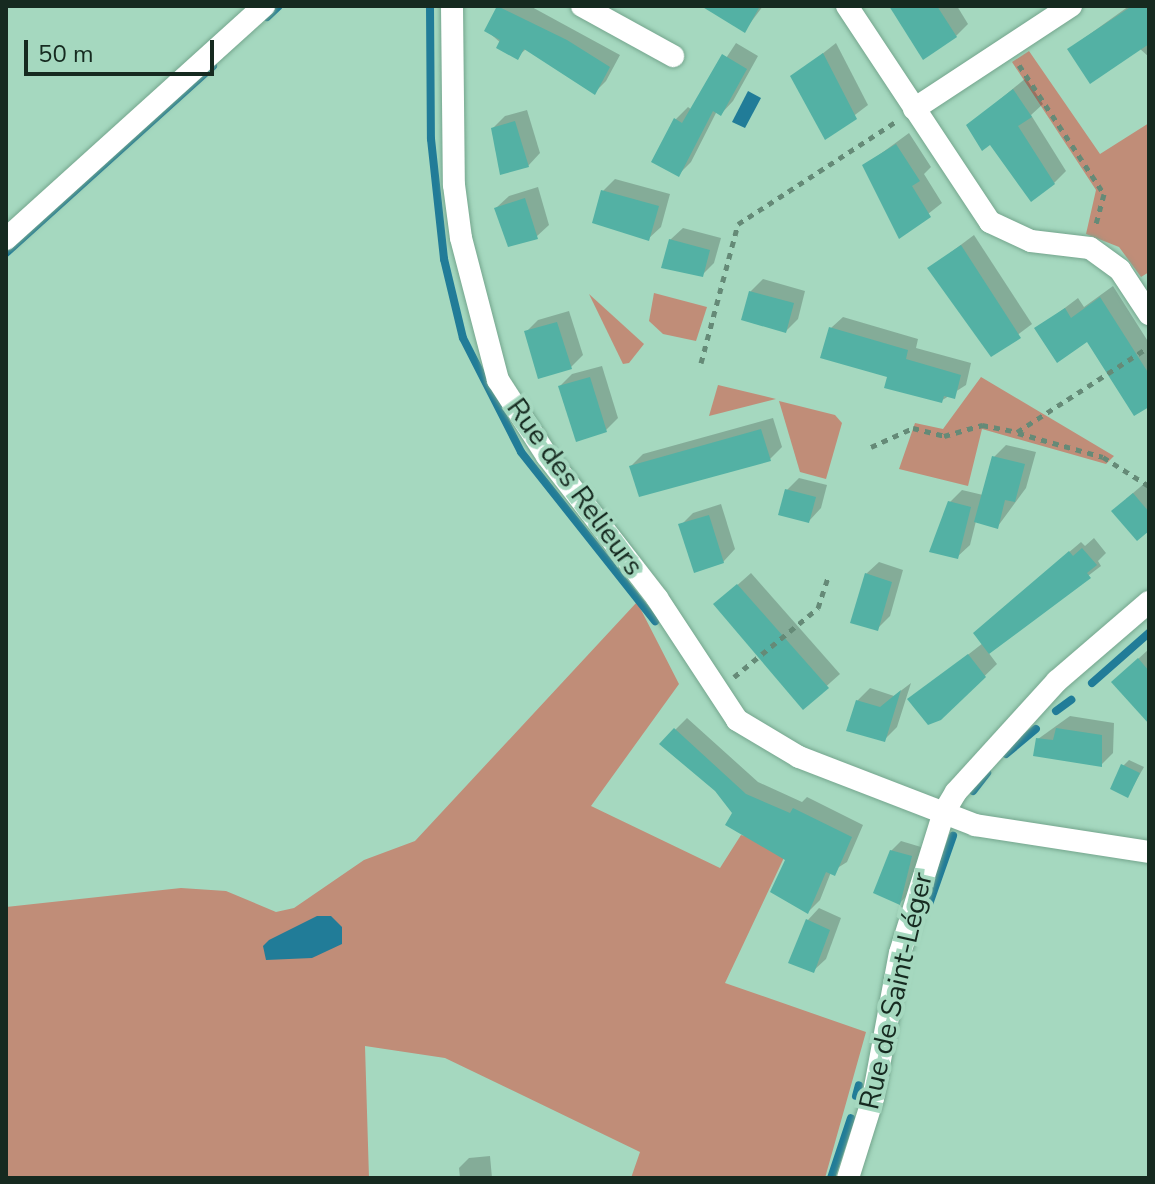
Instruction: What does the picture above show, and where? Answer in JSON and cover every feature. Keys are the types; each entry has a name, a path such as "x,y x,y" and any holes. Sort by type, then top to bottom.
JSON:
{"street":[{"path":"6,239 264,6"},
{"name":"Rue des Relieurs","path":"452,6 454,185 468,269 498,380 547,456 604,526 737,720 762,739 975,825 1149,852"},
{"path":"582,6 673,56"},
{"path":"847,6 990,222 1031,241 1090,248 1120,270 1149,314"},
{"path":"914,109 1071,6"},
{"name":"Rue de Saint-Léger","path":"848,1178 873,1098 900,953 944,812 956,792 1057,681 1149,602"}],"path":[{"path":"1006,49 1104,194 1090,248"},
{"path":"701,363 738,224 914,109"},
{"path":"1017,432 1149,347"},
{"path":"871,447 913,428 944,436 982,425 1103,457 1149,486"},
{"path":"717,690 818,608 829,575"}],"shaded area":[{"path":"1029,51 1100,154 1149,123 1149,272 1141,277 1119,247 1086,234 1096,190 1012,62"},
{"path":"654,293 707,307 696,341 663,334 649,321"},
{"path":"589,294 644,344 629,363 623,364"},
{"path":"981,377 1114,456 1106,464 982,429 968,486 899,469 915,423 943,429"},
{"path":"718,385 776,399 709,416"},
{"path":"779,401 835,415 842,423 826,479 800,472"},
{"path":"637,602 679,684 591,806 720,868 741,835 789,847 725,983 866,1032 825,1178 631,1178 640,1152 445,1058 365,1046 369,1178 6,1178 6,907 181,888 226,891 276,912 294,908 364,860 415,841"}],"water":[{"path":"748,91 761,98 745,128 732,122"},
{"path":"317,916 331,916 342,927 342,944 312,958 266,960 263,946 269,940"}],"building":[{"path":"497,6 567,40 610,67 595,95 524,49 518,60 496,48 500,40 484,31"},
{"path":"701,6 760,6 745,33"},
{"path":"889,6 937,6 957,37 923,60"},
{"path":"1132,6 1149,6 1149,44 1090,84 1067,49"},
{"path":"823,53 857,119 825,140 790,76"},
{"path":"722,54 747,69 721,116 713,111 679,177 651,162 674,118 682,123"},
{"path":"1013,89 1032,117 1018,126 1055,184 1031,202 990,145 982,151 966,125"},
{"path":"515,121 529,167 500,175 491,128"},
{"path":"896,144 920,181 912,186 931,217 899,239 862,165"},
{"path":"601,190 659,206 649,241 592,223"},
{"path":"525,198 538,239 508,247 494,208"},
{"path":"669,239 710,250 703,277 661,268"},
{"path":"961,245 1021,338 991,357 927,268"},
{"path":"749,291 794,303 786,333 741,320"},
{"path":"1100,297 1149,374 1149,407 1134,416 1087,342 1057,363 1034,328 1065,308 1071,318"},
{"path":"557,322 572,369 538,379 524,331"},
{"path":"829,327 908,350 906,359 961,375 955,399 944,396 942,403 884,388 887,377 820,358"},
{"path":"590,377 607,432 576,442 558,386"},
{"path":"761,429 771,461 639,497 629,466"},
{"path":"992,456 1025,464 1015,502 1005,500 998,529 974,522"},
{"path":"785,489 816,497 809,523 778,515"},
{"path":"1133,493 1149,512 1149,531 1137,541 1111,511"},
{"path":"948,501 971,507 958,559 929,552"},
{"path":"709,515 724,563 694,573 678,524"},
{"path":"1082,548 1097,565 1087,573 1091,578 989,654 973,633 1069,551 1073,556"},
{"path":"865,573 892,582 878,631 850,623"},
{"path":"737,584 829,688 803,710 713,604"},
{"path":"968,654 986,677 941,720 928,725 907,699"},
{"path":"1138,658 1149,671 1149,724 1111,682"},
{"path":"901,690 885,742 846,731 856,700 880,707"},
{"path":"674,728 746,794 790,813 793,808 852,837 835,876 826,872 808,914 770,892 785,860 725,825 732,813 715,791 659,744"},
{"path":"1056,728 1102,735 1102,767 1033,756 1036,738 1053,740"},
{"path":"1121,764 1140,773 1128,798 1110,789"},
{"path":"890,850 912,856 900,905 873,893"},
{"path":"806,919 830,930 814,973 788,963"}],"waterway":[{"path":"267,17 279,6"},
{"path":"430,6 431,139 444,259 463,338 521,452 655,621"},
{"path":"6,253 213,66"},
{"path":"1092,683 1149,633"},
{"path":"1056,711 1071,700"},
{"path":"1006,754 1036,729"},
{"path":"973,791 987,773"},
{"path":"926,913 953,836"},
{"path":"856,1096 859,1085"},
{"path":"831,1178 851,1118"}]}
